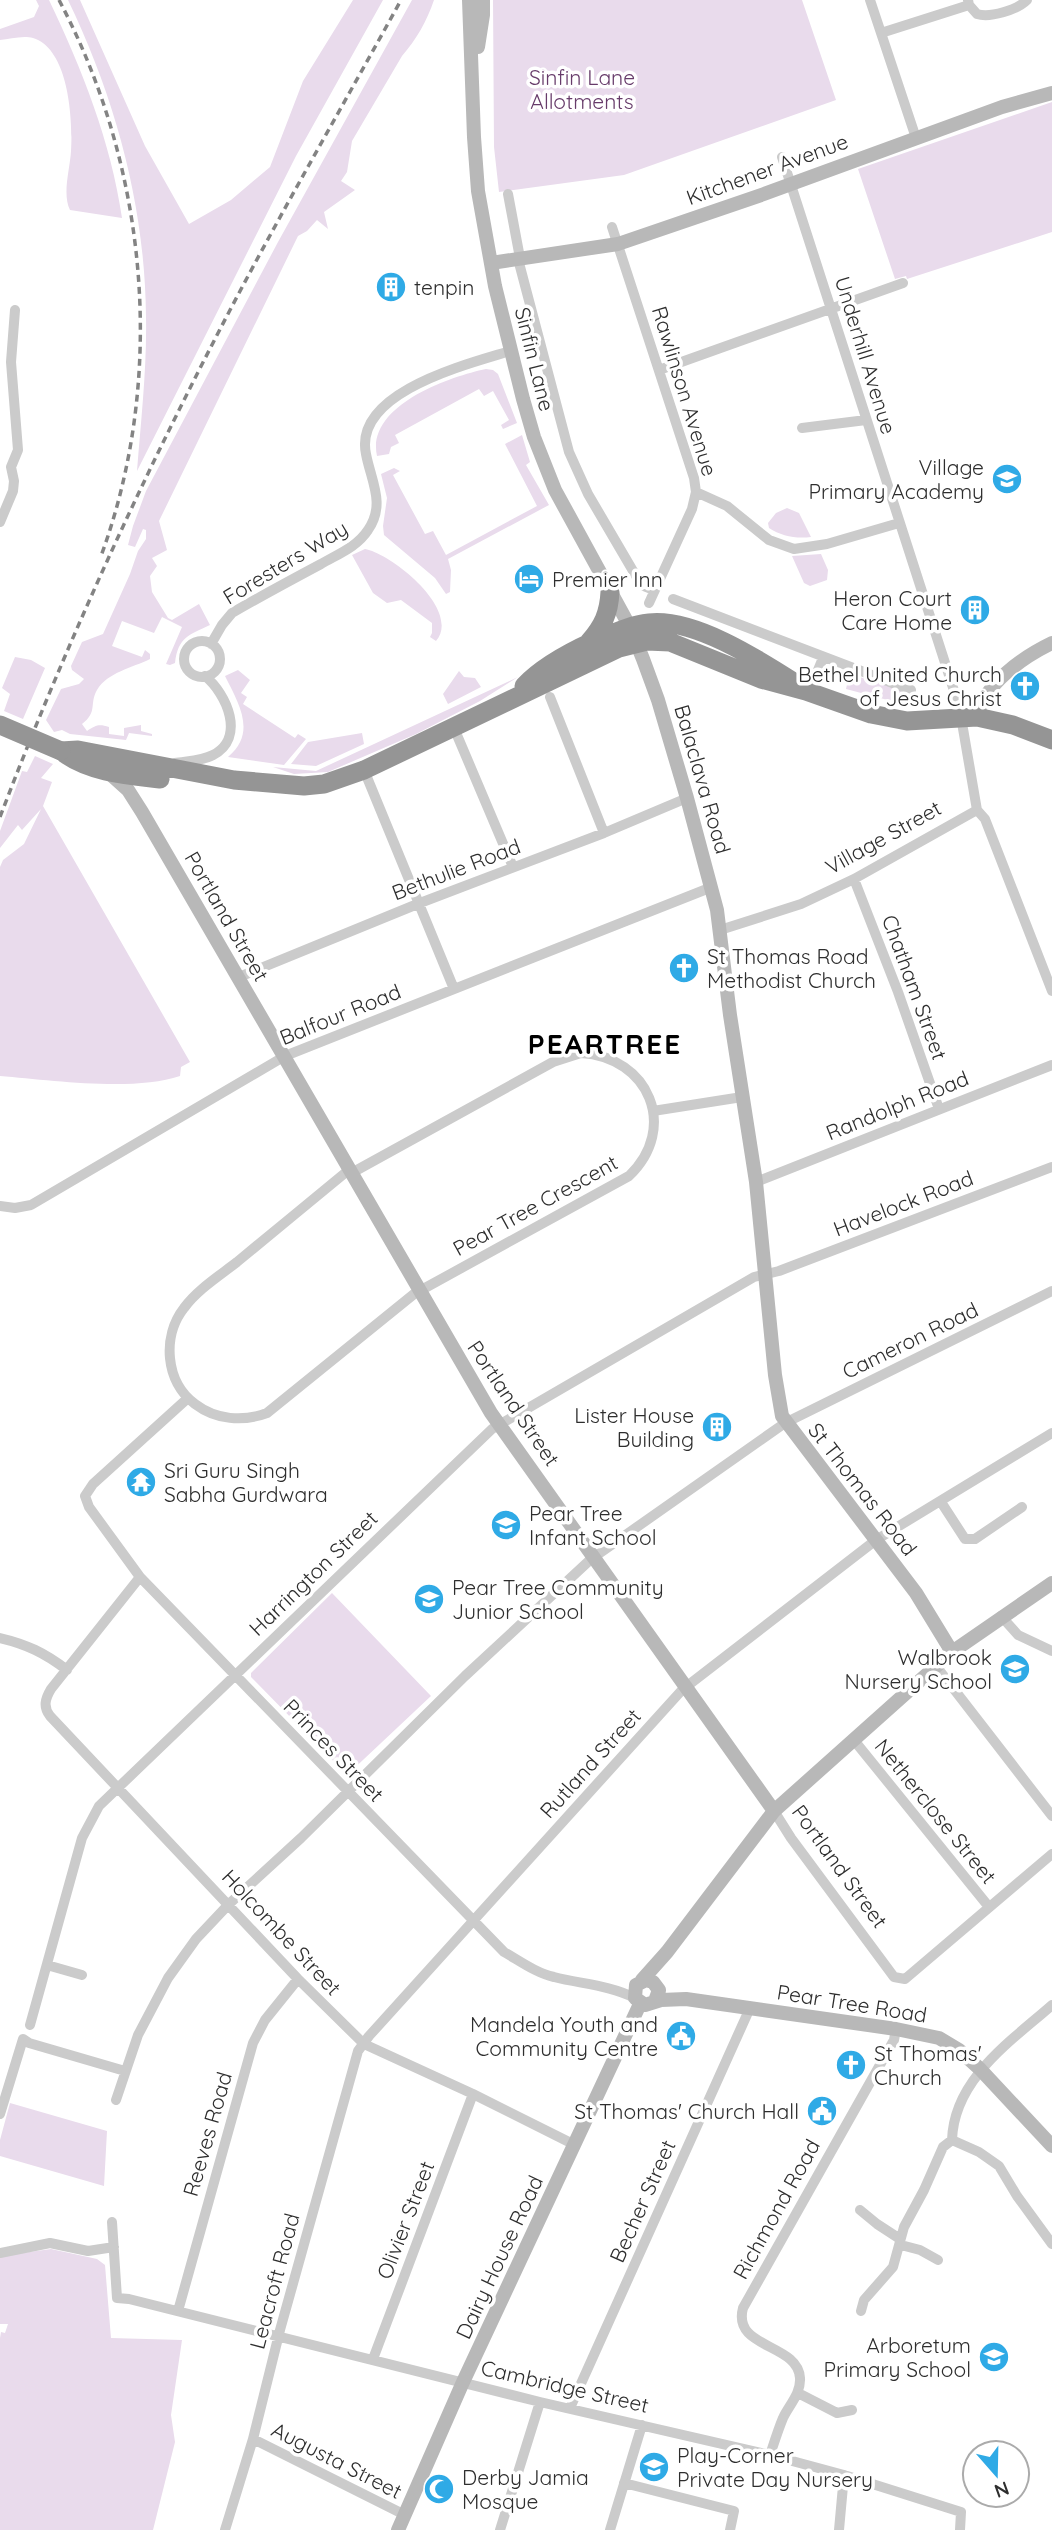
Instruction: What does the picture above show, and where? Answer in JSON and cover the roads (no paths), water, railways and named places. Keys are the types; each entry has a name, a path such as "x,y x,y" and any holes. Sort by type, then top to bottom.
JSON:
{"highway":[{"path":"586,645 604,623 610,592"},
{"path":"0,725 61,751 79,763 108,772 176,780 234,780 304,786 342,779 365,770 619,648 633,635"},
{"path":"513,697 528,681 550,665 586,645 633,635 670,642 761,679 891,718 933,721 965,712 1013,725 1052,740"},
{"path":"61,751 70,749 195,770 234,780"}],"street":[{"name":"Sinfin Lane","path":"469,0 476,172 491,263 510,351 534,437 547,472 568,517 633,635"},
{"name":"Sinfin Lane","path":"473,80 483,0"},
{"path":"870,0 916,138"},
{"path":"881,33 968,2 976,14 987,16 1021,5 1027,0"},
{"name":"Kitchener Avenue","path":"491,263 618,244 1002,107 1052,93"},
{"name":"Underhill Avenue","path":"782,157 952,684 965,712"},
{"name":"Sinfin Lane","path":"508,194 519,258 562,433 576,472 636,576 644,586 654,590"},
{"name":"Rawlinson Avenue","path":"612,227 694,478 696,492 692,509 649,603"},
{"path":"659,370 903,283"},
{"path":"0,522 13,491 15,481 11,467 18,450 11,362 15,310"},
{"name":"Foresters Way","path":"159,766 214,754 230,736 231,720 213,682 205,676 196,676 189,671 185,663 189,647 195,643 211,644 232,613 345,550 366,534 373,522 378,503 365,444 371,421 382,409 424,381 463,365 510,351"},
{"path":"802,428 866,420"},
{"path":"696,492 727,506 768,540 794,549 827,544 900,523"},
{"path":"673,599 911,691"},
{"name":"Balaclava Road","path":"633,635 658,700 687,797 712,887 720,930"},
{"path":"1052,643 1017,662 982,702 965,712 977,810 985,819 1052,991"},
{"path":"205,676 217,669 219,662 218,652 211,644"},
{"path":"807,691 823,658"},
{"path":"939,690 952,684"},
{"path":"550,697 561,708 604,833"},
{"path":"454,728 513,867"},
{"path":"97,754 115,765 135,768 134,775"},
{"path":"365,770 454,989"},
{"name":"Portland Street","path":"108,772 128,790 142,812 491,1413 595,1556 791,1838 894,1977 905,1979 989,1907"},
{"name":"Portland Street","path":"134,775 134,787 142,812"},
{"name":"Bethulie Road","path":"239,977 420,903 604,833 687,797"},
{"name":"Village Street","path":"720,930 801,904 854,879 977,810"},
{"name":"Chatham Street","path":"854,879 898,992 939,1109"},
{"name":"Balfour Road","path":"0,1206 23,1208 31,1205 285,1056 712,887"},
{"name":"St Thomas Road","path":"720,930 756,1182 780,1409 785,1423 916,1593 952,1652"},
{"path":"188,1398 175,1376 169,1353 170,1336 185,1306 345,1173 568,1055 605,1056 624,1066 646,1091 653,1111 742,1097"},
{"name":"Randolph Road","path":"756,1182 1052,1065"},
{"name":"Pear Tree Crescent","path":"188,1398 204,1410 219,1416 246,1418 267,1413 420,1291 629,1176 651,1143 653,1111"},
{"name":"Havelock Road","path":"766,1273 779,1271 1052,1167"},
{"name":"Harrington Street","path":"30,2025 82,1838 95,1812 118,1786 499,1424 754,1277 766,1273"},
{"name":"Cameron Road","path":"116,2100 138,2035 168,1978 196,1939 465,1676 595,1556 785,1423 1052,1291"},
{"name":"Princes Street","path":"188,1398 93,1484 85,1496 89,1507 140,1577 504,1952 551,1977 606,1986 643,2001"},
{"name":"Rutland Street","path":"364,2044 473,1920 687,1687 876,1541 1052,1433"},
{"path":"941,1502 965,1539 975,1539 1022,1507"},
{"name":"Holcombe Street","path":"140,1577 47,1696 46,1710 298,1979 364,2044 474,2094 575,2145"},
{"path":"649,1983 659,1994 643,2001 634,1989 649,1983 667,1952 774,1811 952,1652 1052,1583"},
{"path":"1001,1616 1018,1636 1052,1651"},
{"path":"0,1637 30,1646 50,1656 67,1670"},
{"path":"936,1666 1052,1816"},
{"name":"Netherclose Street","path":"853,1739 989,1907"},
{"path":"989,1907 1052,1854"},
{"path":"47,1965 82,1975"},
{"name":"Reeves Road","path":"178,2311 253,2043 265,2020 298,1979"},
{"name":"Princes Street","path":"606,1986 649,1983"},
{"name":"Pear Tree Road","path":"649,1983 686,1999"},
{"name":"Pear Tree Road","path":"643,2001 686,1999 897,2029 939,2038 959,2050 980,2069 1051,2141"},
{"name":"Dairy House Road","path":"398,2530 463,2382 643,2001"},
{"path":"861,2311 864,2300 889,2274 900,2242 943,2147 952,2140 955,2114 980,2069 1052,2005"},
{"name":"Becher Street","path":"570,2409 750,2008"},
{"name":"Richmond Road","path":"798,2393 800,2376 796,2365 746,2332 741,2320 743,2308 894,2040 897,2029"},
{"path":"0,2114 26,2041 125,2071"},
{"name":"Leacroft Road","path":"225,2530 253,2439 358,2051 364,2044"},
{"name":"Olivier Street","path":"373,2359 474,2094"},
{"path":"952,2140 979,2152 999,2166 1052,2244"},
{"path":"860,2210 900,2242 938,2260"},
{"path":"0,2253 50,2243 88,2250 114,2247 112,2222"},
{"name":"Cambridge Street","path":"114,2247 117,2298 130,2299 844,2475 961,2512 960,2530"},
{"path":"770,2455 784,2416 798,2393 838,2413 852,2410"},
{"path":"500,2530 540,2402"},
{"path":"610,2530 642,2425"},
{"name":"Augusta Street","path":"253,2439 405,2515"},
{"path":"839,2530 844,2475"},
{"path":"624,2483 734,2511 730,2530"}],"railway":[{"path":"59,0 89,65 112,132 129,202 138,274 140,345 135,417 122,487 101,556"},
{"path":"0,817 74,635 156,456 260,253 401,0"}],"place":[{"name":"tenpin","path":"391,287"},
{"name":"Village Primary Academy","path":"1007,479"},
{"name":"Premier Inn","path":"529,579"},
{"name":"Heron Court Care Home","path":"975,610"},
{"name":"Bethel United Church of Jesus Christ","path":"1025,686"},
{"name":"St Thomas Road Methodist Church","path":"684,968"},
{"name":"Lister House Building","path":"717,1427"},
{"name":"Sri Guru Singh Sabha Gurdwara","path":"141,1482"},
{"name":"Pear Tree Infant School","path":"506,1525"},
{"name":"Pear Tree Community Junior School","path":"429,1599"},
{"name":"Walbrook Nursery School","path":"1015,1669"},
{"name":"Mandela Youth and Community Centre","path":"681,2036"},
{"name":"St Thomas' Church","path":"851,2065"},
{"name":"St Thomas' Church Hall","path":"822,2111"},
{"name":"Arboretum Primary School","path":"994,2357"},
{"name":"Play-Corner Private Day Nursery","path":"654,2467"},
{"name":"Derby Jamia Mosque","path":"439,2489"}],"district":[{"name":"PEARTREE","path":"605,1043"}],"park label":[{"name":"Sinfin Lane Allotments","path":"582,89"}]}
